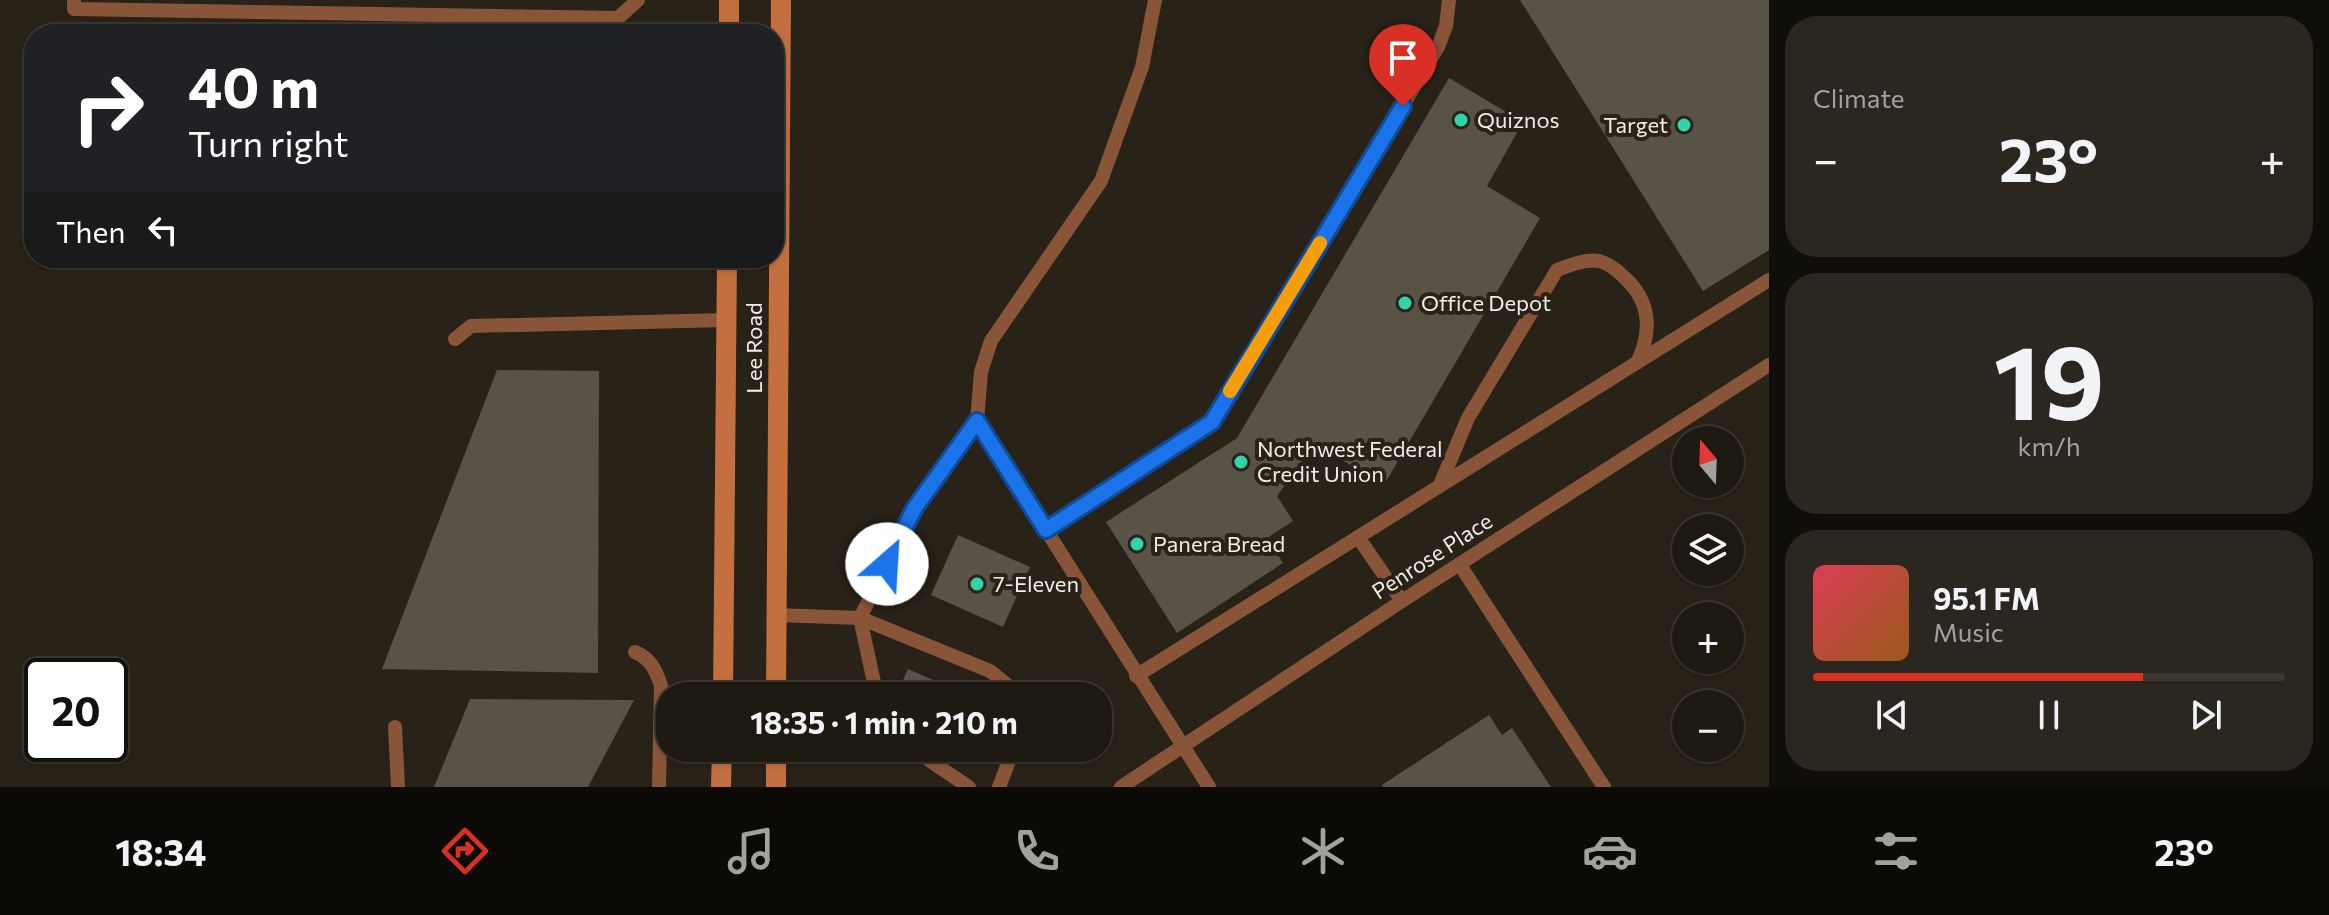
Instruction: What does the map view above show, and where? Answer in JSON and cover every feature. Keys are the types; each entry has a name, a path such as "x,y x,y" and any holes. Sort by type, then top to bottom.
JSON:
{"street":[{"path":"729,0 729,24"},
{"name":"Lee Road","path":"781,0 781,24"},
{"name":"Lee Road","path":"723,682 727,268"},
{"name":"Lee Road","path":"776,682 779,268"},
{"path":"721,787 722,762"},
{"path":"776,762 776,787"}],"lane":[{"path":"74,0 74,9 618,18 638,0"},
{"path":"874,682 860,618 914,509 977,421 981,372 991,341 1101,181 1142,67 1155,0"},
{"path":"1046,530 1212,422 1438,47 1446,26 1449,0"},
{"path":"1440,486 1468,418 1557,270 1578,263 1601,261 1617,269 1631,283 1641,295 1646,309 1644,348 1637,363"},
{"path":"1136,676 1769,280"},
{"path":"455,339 471,326 726,320"},
{"name":"Penrose Place","path":"1121,787 1402,601 1769,365"},
{"path":"977,421 1209,787"},
{"path":"1358,537 1402,601"},
{"path":"1460,565 1604,787"},
{"path":"776,615 860,618 990,671 1004,682"},
{"path":"635,652 646,657 656,670 661,685 659,787"},
{"path":"395,727 398,787"},
{"path":"932,762 969,787"},
{"path":"999,787 1009,762"}],"building":[{"name":"Target","path":"1520,0 1769,0 1769,250 1703,291"},
{"path":"1449,78 1523,122 1487,186 1540,218 1384,485 1315,444 1277,496 1293,521 1267,538 1283,563 1177,633 1106,522 1237,438"},
{"path":"497,370 599,371 598,673 382,669"},
{"path":"958,535 1030,567 1003,627 931,595"},
{"path":"908,669 938,682 902,682"},
{"path":"470,699 634,700 588,787 434,787"},
{"path":"1489,715 1502,735 1512,728 1551,787 1383,787 1382,785"}],"slow traffic":[{"path":"1230,391 1320,243"}],"place":[{"name":"Quiznos","path":"1461,120"},
{"name":"Target","path":"1684,125"},
{"name":"Office Depot","path":"1405,303"},
{"name":"Northwest Federal Credit Union","path":"1241,462"},
{"name":"Panera Bread","path":"1137,544"},
{"name":"7-Eleven","path":"977,584"}],"route":[{"path":"887,564 914,509 977,421 1046,530 1212,422 1403,106"}]}
